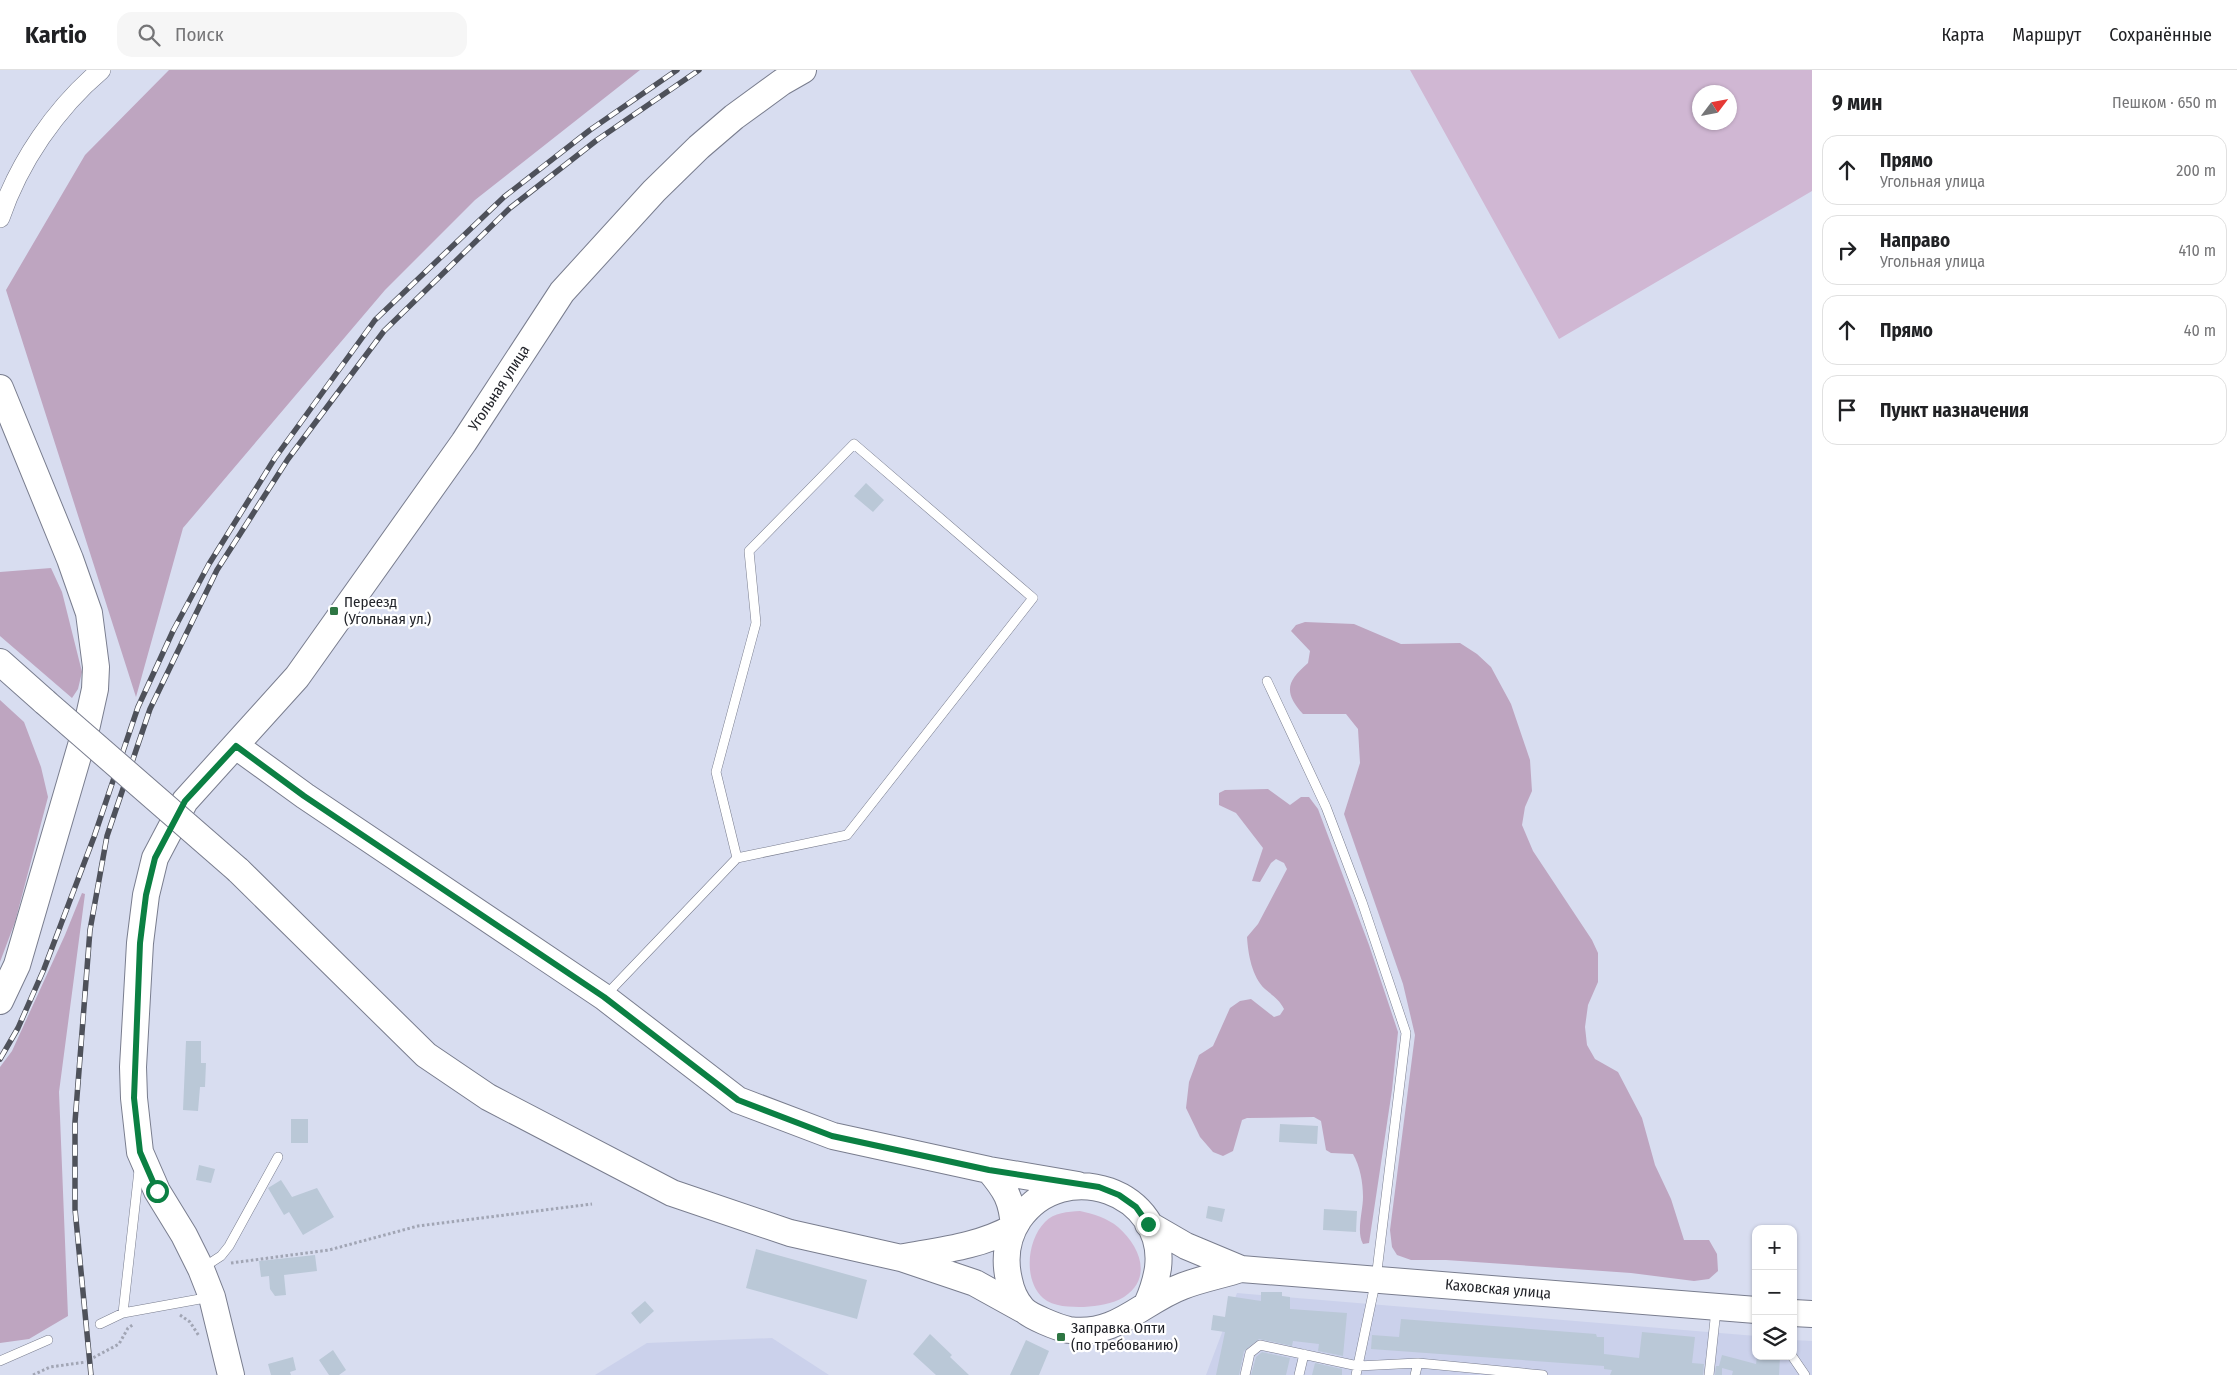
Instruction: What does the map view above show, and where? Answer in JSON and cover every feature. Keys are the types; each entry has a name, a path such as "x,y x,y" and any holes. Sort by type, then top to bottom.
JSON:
{"main road":[{"name":"Угольная улица","path":"231,1375 212,1297 208,1265 152,1182 140,1152 134,1098 134,1067 140,943 146,895 155,858 185,801 303,669 464,442 562,292 654,191 699,147 742,111 782,82 803,70"},
{"path":"0,388 70,559 89,613 96,667 95,690 87,726 17,966 0,1001"},
{"path":"0,662 238,870 426,1055 488,1097 672,1193 790,1233 901,1258 975,1283 1022,1309 1064,1329 1078,1331 1113,1325 1130,1318 1147,1304 1182,1286 1241,1269"},
{"path":"236,746 304,796 604,997 738,1100 832,1136 989,1170 1099,1187 1119,1195 1136,1207 1148,1224 1156,1245 1158,1267 1147,1304"},
{"path":"989,1170 1005,1189 1010,1200 1014,1227"},
{"path":"1022,1309 1011,1290 1006,1269 1007,1247 1014,1227 1026,1210 1040,1198 1059,1189 1078,1185"},
{"path":"1148,1224 1186,1246 1241,1269"},
{"path":"901,1258 969,1246 994,1238 1014,1227"},
{"name":"Каховская улица","path":"1241,1269 1752,1310"},
{"path":"1797,1313 1812,1314"}],"street":[{"path":"1,212 30,154 54,118 101,70"}],"lane":[{"path":"604,997 737,858 847,835 1033,598 854,444 749,550 756,623 716,772 737,858"},
{"path":"1267,681 1326,807 1362,902 1406,1034 1376,1279 1357,1370"},
{"path":"123,1313 137,1199 140,1152"},
{"path":"208,1265 228,1246 243,1223 278,1157"},
{"path":"100,1324 123,1313 212,1297"},
{"path":"1709,1375 1716,1307"},
{"path":"0,1361 48,1340"},
{"path":"1245,1375 1250,1353 1260,1345 1304,1354 1357,1370 1418,1363 1480,1372 1538,1375"},
{"path":"1299,1375 1304,1354"},
{"path":"1795,1360 1805,1375"},
{"path":"1415,1375 1418,1363"}],"path":[{"path":"208,1265 329,1250 418,1226 592,1204"},
{"path":"174,1312 190,1322 202,1340"},
{"path":"33,1375 50,1368 87,1361 119,1344 128,1328 140,1322"}],"shaded area":[{"path":"169,70 640,70 475,200 385,290 183,528 136,697 6,290 85,155"},
{"path":"1410,70 1812,70 1812,191 1559,339"},
{"path":"51,568 62,592 82,672 78,689 72,698 0,636 0,572"},
{"path":"1305,622 1354,624 1401,644 1460,643 1477,654 1491,667 1511,704 1530,760 1532,791 1525,807 1522,825 1533,851 1592,940 1598,953 1598,982 1588,1005 1585,1027 1587,1045 1595,1059 1618,1072 1642,1118 1655,1165 1671,1199 1684,1240 1709,1240 1717,1254 1718,1271 1709,1279 1694,1281 1631,1273 1446,1260 1411,1260 1397,1255 1392,1247 1390,1230 1415,1035 1403,984 1344,814 1360,763 1358,729 1346,714 1303,714 1290,693 1292,681 1308,663 1310,651 1291,631 1296,625"},
{"path":"0,700 24,722 41,767 48,797 15,922 0,962"},
{"path":"1268,789 1290,805 1301,797 1309,797 1318,809 1369,945 1398,1032 1392,1090 1369,1243 1363,1244 1360,1234 1363,1191 1358,1164 1353,1154 1331,1153 1326,1150 1321,1121 1314,1117 1247,1118 1242,1120 1233,1151 1223,1156 1213,1152 1200,1137 1186,1108 1189,1082 1199,1055 1213,1046 1230,1008 1240,1001 1251,999 1274,1017 1280,1015 1284,1009 1257,978 1250,958 1247,937 1258,924 1287,869 1284,863 1276,859 1271,863 1260,882 1252,881 1263,848 1236,813 1219,805 1219,793 1225,790"},
{"path":"82,893 85,894 59,1092 68,1316 29,1339 0,1343 0,1067 12,1051"},
{"path":"1080,1211 1109,1221 1126,1235 1137,1252 1141,1272 1133,1289 1124,1297 1115,1301 1084,1307 1057,1305 1043,1298 1032,1281 1030,1271 1031,1249 1034,1239 1045,1222 1061,1213"},
{"path":"1237,1293 1752,1336 1752,1360 1797,1360 1797,1340 1812,1341 1812,1375 1206,1375"},
{"path":"772,1338 829,1375 595,1375 647,1343"}],"building":[{"path":"866,483 884,500 873,512 854,496"},
{"path":"186,1041 201,1041 201,1063 206,1063 205,1087 200,1087 198,1111 183,1110"},
{"path":"291,1119 308,1119 308,1143 291,1143"},
{"path":"1280,1124 1318,1126 1317,1144 1279,1142"},
{"path":"199,1165 215,1169 211,1183 196,1180"},
{"path":"281,1180 292,1197 317,1188 334,1217 303,1235 289,1212 284,1215 268,1188"},
{"path":"1208,1206 1225,1209 1222,1222 1206,1218"},
{"path":"1324,1209 1357,1211 1356,1232 1323,1230"},
{"path":"756,1249 867,1280 857,1319 746,1288"},
{"path":"315,1255 317,1271 284,1275 286,1295 275,1296 270,1289 269,1276 261,1277 259,1261"},
{"path":"1261,1292 1282,1292 1282,1296 1290,1297 1290,1309 1347,1313 1343,1356 1318,1351 1319,1344 1293,1341 1292,1346 1259,1339 1244,1351 1239,1375 1216,1375 1225,1332 1211,1330 1213,1315 1225,1317 1228,1296 1261,1301"},
{"path":"645,1301 654,1311 640,1324 631,1313"},
{"path":"1401,1319 1596,1334 1597,1337 1604,1337 1604,1354 1639,1358 1642,1332 1695,1337 1692,1363 1704,1364 1703,1375 1610,1375 1612,1370 1604,1369 1604,1366 1371,1349 1372,1335 1399,1337"},
{"path":"930,1334 969,1375 936,1375 913,1354"},
{"path":"1026,1340 1049,1351 1039,1375 1010,1375"},
{"path":"333,1350 346,1370 339,1375 329,1375 319,1360"},
{"path":"1262,1352 1290,1358 1286,1375 1251,1375 1256,1357"},
{"path":"1722,1355 1756,1364 1756,1360 1780,1360 1779,1375 1732,1375 1733,1371 1722,1368 1722,1375 1715,1375 1716,1366 1719,1366"},
{"path":"293,1357 296,1370 290,1372 291,1375 271,1375 268,1364"},
{"path":"1315,1363 1342,1369 1342,1375 1312,1375"}],"railway":[{"path":"0,1059 18,1028 44,969 94,837 138,707 173,631 209,564 275,458 375,320 504,197 590,130 677,70"},
{"path":"91,1375 75,1209 75,1122 90,930 107,836 150,709 217,570 288,459 384,331 510,208 597,140 699,70"}],"place":[{"name":"Переезд (Угольная ул.)","path":"334,611"},
{"name":"Заправка Опти (по требованию)","path":"1061,1337"}],"route":[{"path":"157,1191 140,1152 134,1098 140,943 146,895 155,858 185,801 236,746 304,796 604,997 738,1100 832,1136 989,1170 1099,1187 1119,1195 1136,1207 1148,1224"}]}
